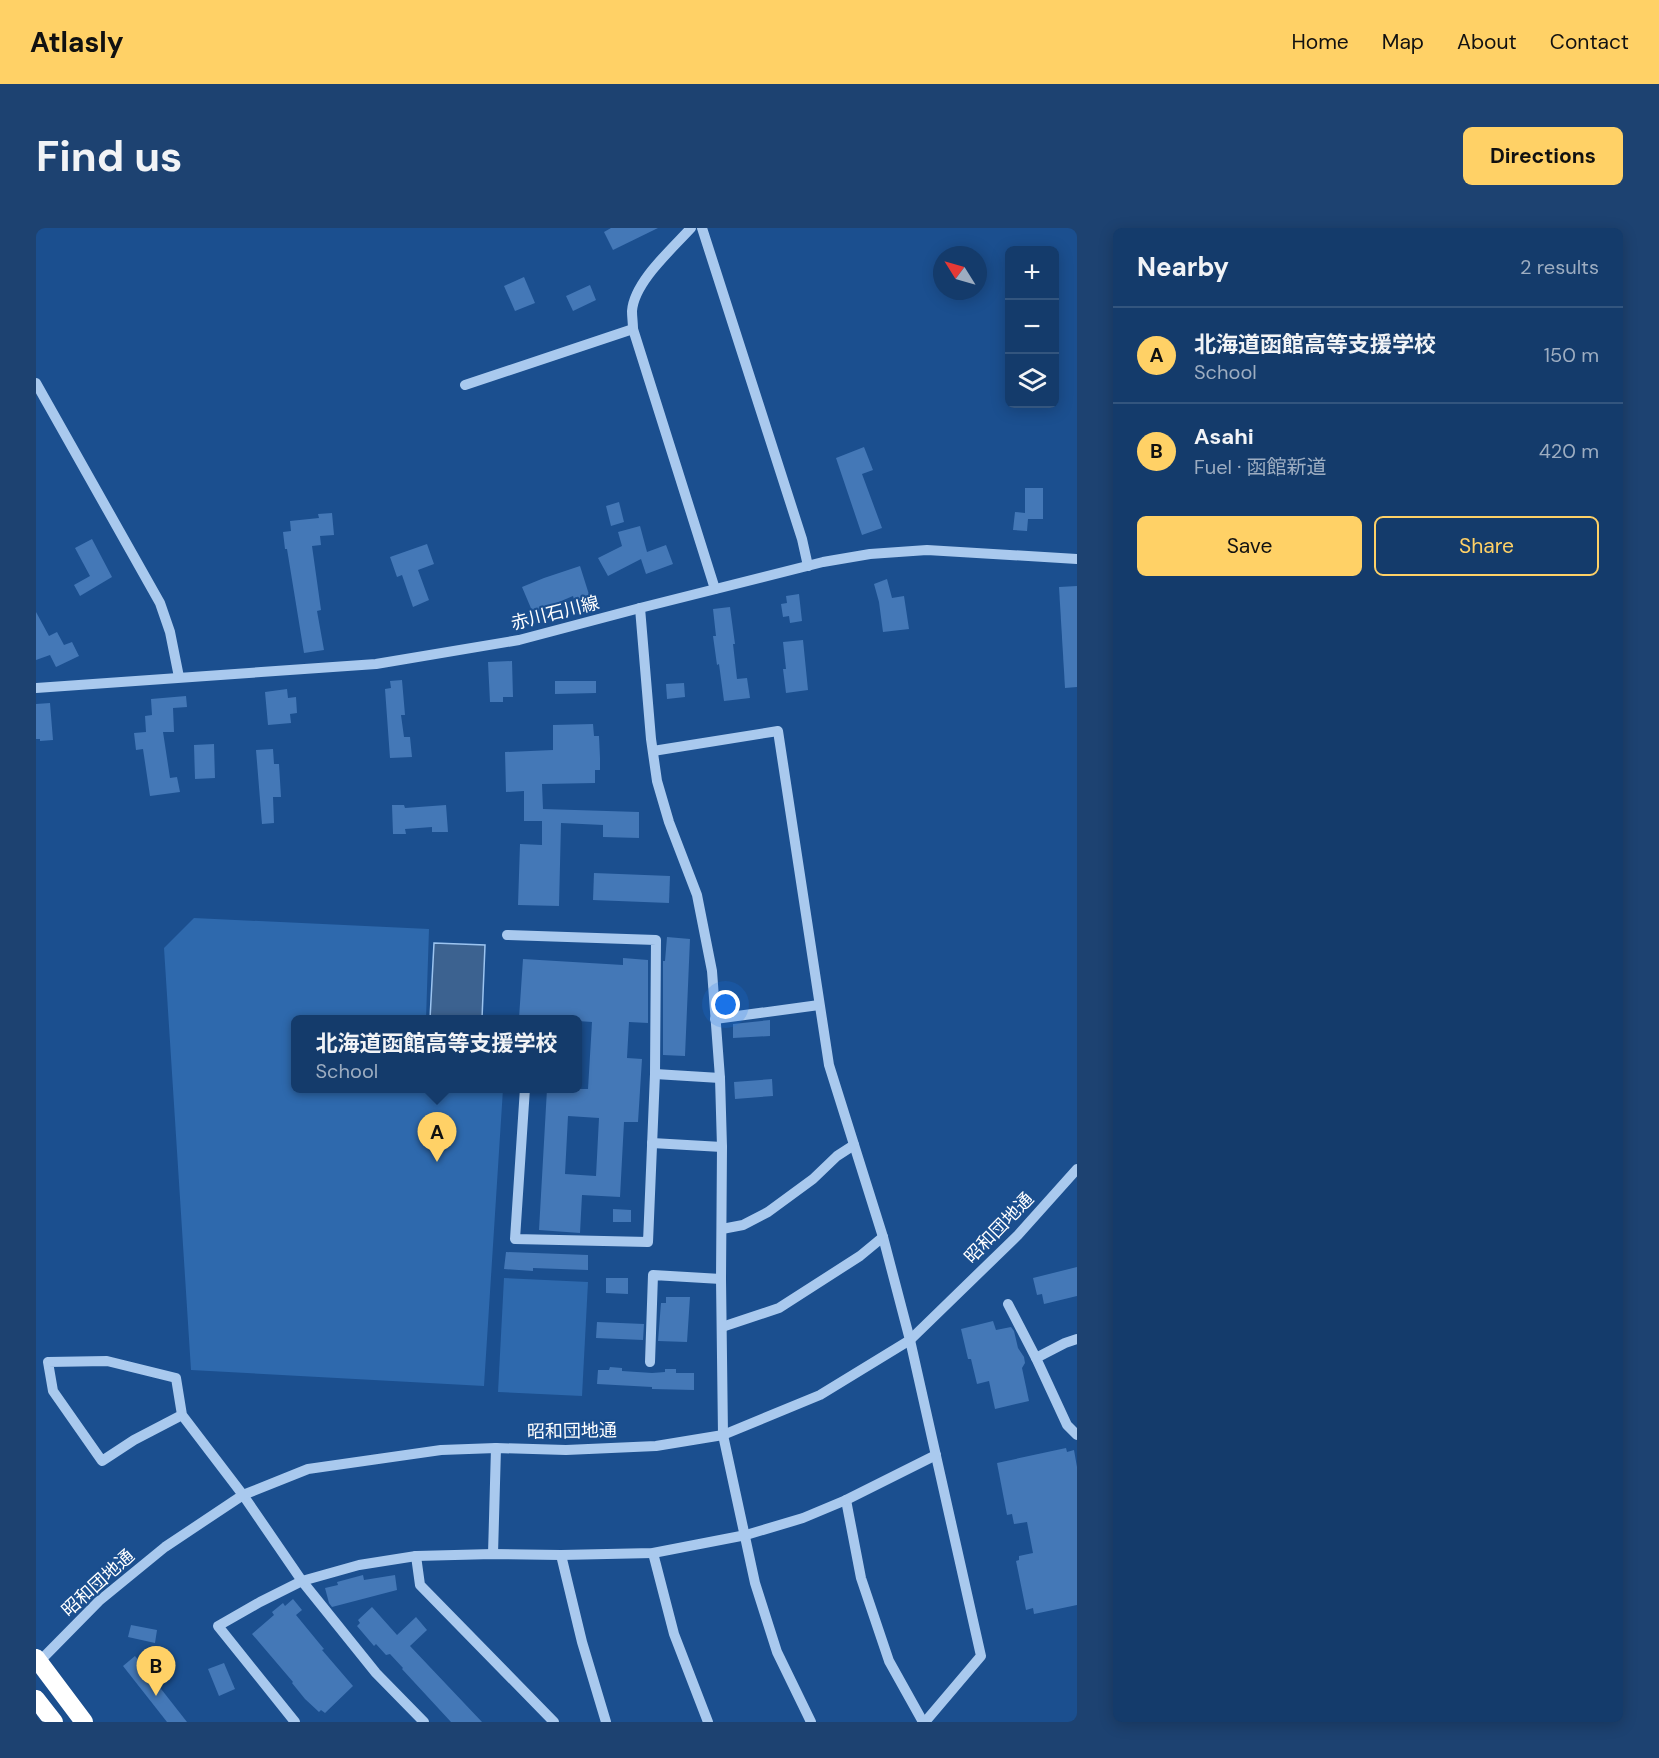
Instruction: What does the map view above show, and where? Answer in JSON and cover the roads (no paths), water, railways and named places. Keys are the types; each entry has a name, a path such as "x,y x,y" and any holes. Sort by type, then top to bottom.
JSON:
{"highway":[{"path":"37,1662 84,1722"},
{"path":"36,1699 54,1722"}],"street":[{"path":"691,228 647,277 636,296 632,310 633,330 715,589"},
{"path":"702,228 802,539 808,566"},
{"path":"465,385 633,330"},
{"path":"36,383 160,603 170,632 179,677"},
{"name":"赤川石川線","path":"36,688 376,664 519,640 808,566 870,554 927,550 1077,559"},
{"path":"640,608 657,781 669,822 697,895 712,971 720,1078 722,1147 723,1435 755,1583 777,1652 811,1722"},
{"path":"653,751 778,731 829,1065 883,1237 910,1340 981,1656 924,1722 890,1661 861,1578 846,1500"},
{"path":"507,934 656,940 655,1074 648,1242 516,1239 525,1093"},
{"path":"716,1019 819,1005"},
{"path":"655,1074 720,1078"},
{"path":"652,1143 722,1147"},
{"path":"722,1228 743,1225 768,1212 854,1145"},
{"name":"昭和団地通","path":"37,1662 99,1601 165,1547 243,1495 308,1469 441,1450 496,1448 566,1450 656,1446 723,1435 820,1395 910,1340 1018,1235 1077,1169"},
{"path":"722,1327 778,1308 860,1256 883,1237"},
{"path":"650,1362 653,1275 721,1279"},
{"path":"1008,1304 1067,1425 1077,1435"},
{"path":"1036,1359 1054,1348 1077,1339"},
{"path":"182,1415 134,1440 102,1461 53,1390 48,1362 107,1361 176,1378 182,1415 243,1495 302,1581 376,1673 424,1722"},
{"path":"493,1554 496,1448"},
{"path":"295,1722 218,1626 302,1581 359,1565 416,1556 653,1553 746,1535 803,1518 846,1500 936,1455"},
{"path":"653,1553 674,1635 708,1722"},
{"path":"561,1555 582,1642 606,1722"},
{"path":"416,1556 420,1586 554,1722"}],"place":[{"name":"北海道函館高等支援学校","path":"437,1162"},
{"name":"Asahi","path":"156,1696"}]}
